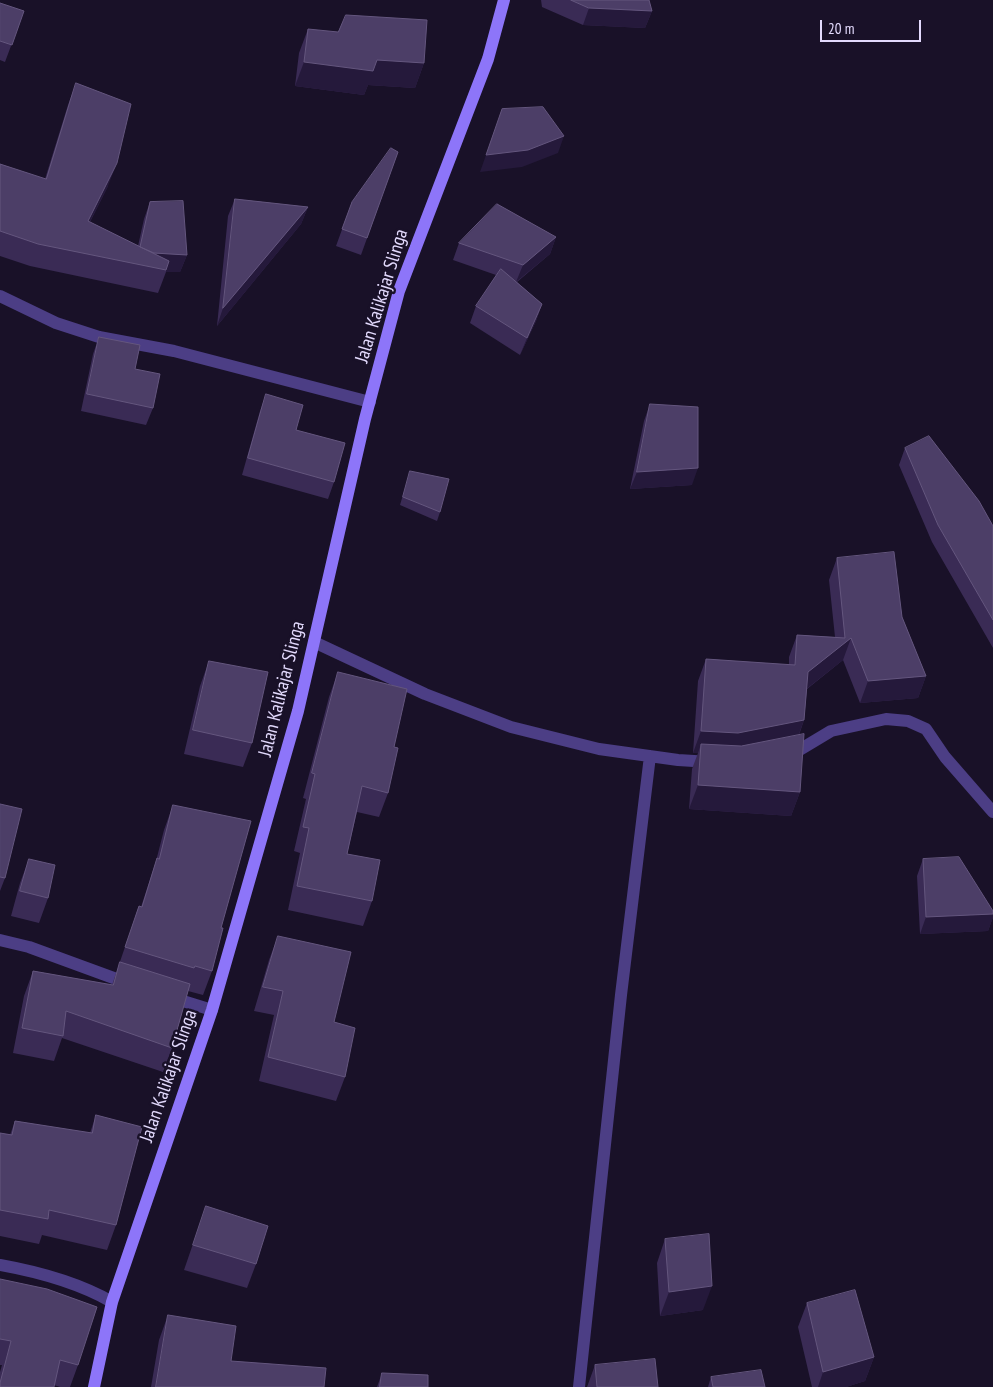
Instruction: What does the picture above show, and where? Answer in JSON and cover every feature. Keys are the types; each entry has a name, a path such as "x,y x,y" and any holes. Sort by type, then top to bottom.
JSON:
{"street":[{"name":"Jalan Kalikajar Slinga","path":"94,1387 112,1302 212,1010 298,711 370,402 399,292 488,59 504,0"},
{"path":"0,296 56,323 98,336 174,351 370,402"},
{"path":"314,642 425,694 511,727 599,749 722,763"},
{"path":"775,754 801,749 831,731 886,719 908,720 926,729 944,756 993,812"},
{"path":"579,1387 621,994 650,756"},
{"path":"0,940 28,947 150,991 212,1010"},
{"path":"0,1266 36,1272 90,1289 112,1302"}],"building":[{"path":"571,0 649,0 652,11 589,8"},
{"path":"0,3 24,11 12,45 0,41"},
{"path":"346,15 427,20 424,63 377,60 373,71 304,62 308,29 338,32"},
{"path":"76,83 131,104 117,163 88,221 169,261 166,270 38,244 0,231 0,164 46,179"},
{"path":"543,107 564,136 528,150 486,155 502,109"},
{"path":"391,148 398,152 367,238 342,229 352,202"},
{"path":"235,199 308,207 223,308"},
{"path":"183,201 187,255 154,253 140,247 150,202"},
{"path":"497,204 556,237 523,265 459,243"},
{"path":"501,269 542,304 527,338 476,306"},
{"path":"99,337 140,345 135,369 160,374 153,408 87,394"},
{"path":"266,394 303,405 296,430 345,443 334,482 248,458"},
{"path":"650,404 698,407 698,468 637,472"},
{"path":"929,436 979,501 993,526 993,620 938,525 905,448"},
{"path":"410,471 449,479 440,512 403,497"},
{"path":"894,552 902,617 926,676 868,681 851,638 808,672 804,720 738,733 701,731 706,659 795,665 797,635 845,638 837,558"},
{"path":"209,661 268,672 252,743 193,730"},
{"path":"338,672 407,689 394,747 398,748 388,793 362,786 347,854 380,860 372,901 297,886 309,828 303,827 315,774 312,773"},
{"path":"804,734 800,792 698,785 701,744 741,746"},
{"path":"0,804 22,809 5,878 0,877"},
{"path":"173,805 251,821 221,928 223,928 212,971 195,966 194,968 125,947 139,906 142,907 157,858 159,859"},
{"path":"959,857 993,911 993,914 926,917 923,859"},
{"path":"29,859 55,865 48,898 20,891"},
{"path":"278,936 351,952 334,1022 355,1028 345,1077 268,1057 283,991 263,987"},
{"path":"120,962 190,984 172,1048 66,1011 63,1036 22,1028 33,971 113,985"},
{"path":"96,1115 142,1127 116,1225 49,1210 48,1219 0,1210 0,1133 12,1135 15,1121 92,1133"},
{"path":"206,1206 268,1226 256,1264 193,1245"},
{"path":"709,1234 712,1286 669,1292 665,1239"},
{"path":"0,1279 47,1289 97,1307 78,1365 60,1360 54,1387 0,1387 11,1341 0,1339"},
{"path":"855,1290 874,1357 823,1372 807,1303"},
{"path":"168,1315 236,1326 231,1361 326,1368 324,1387 156,1387"},
{"path":"655,1359 658,1387 597,1387 595,1365"},
{"path":"761,1370 765,1387 713,1387 711,1377"},
{"path":"382,1373 428,1375 428,1387 380,1387"}]}
